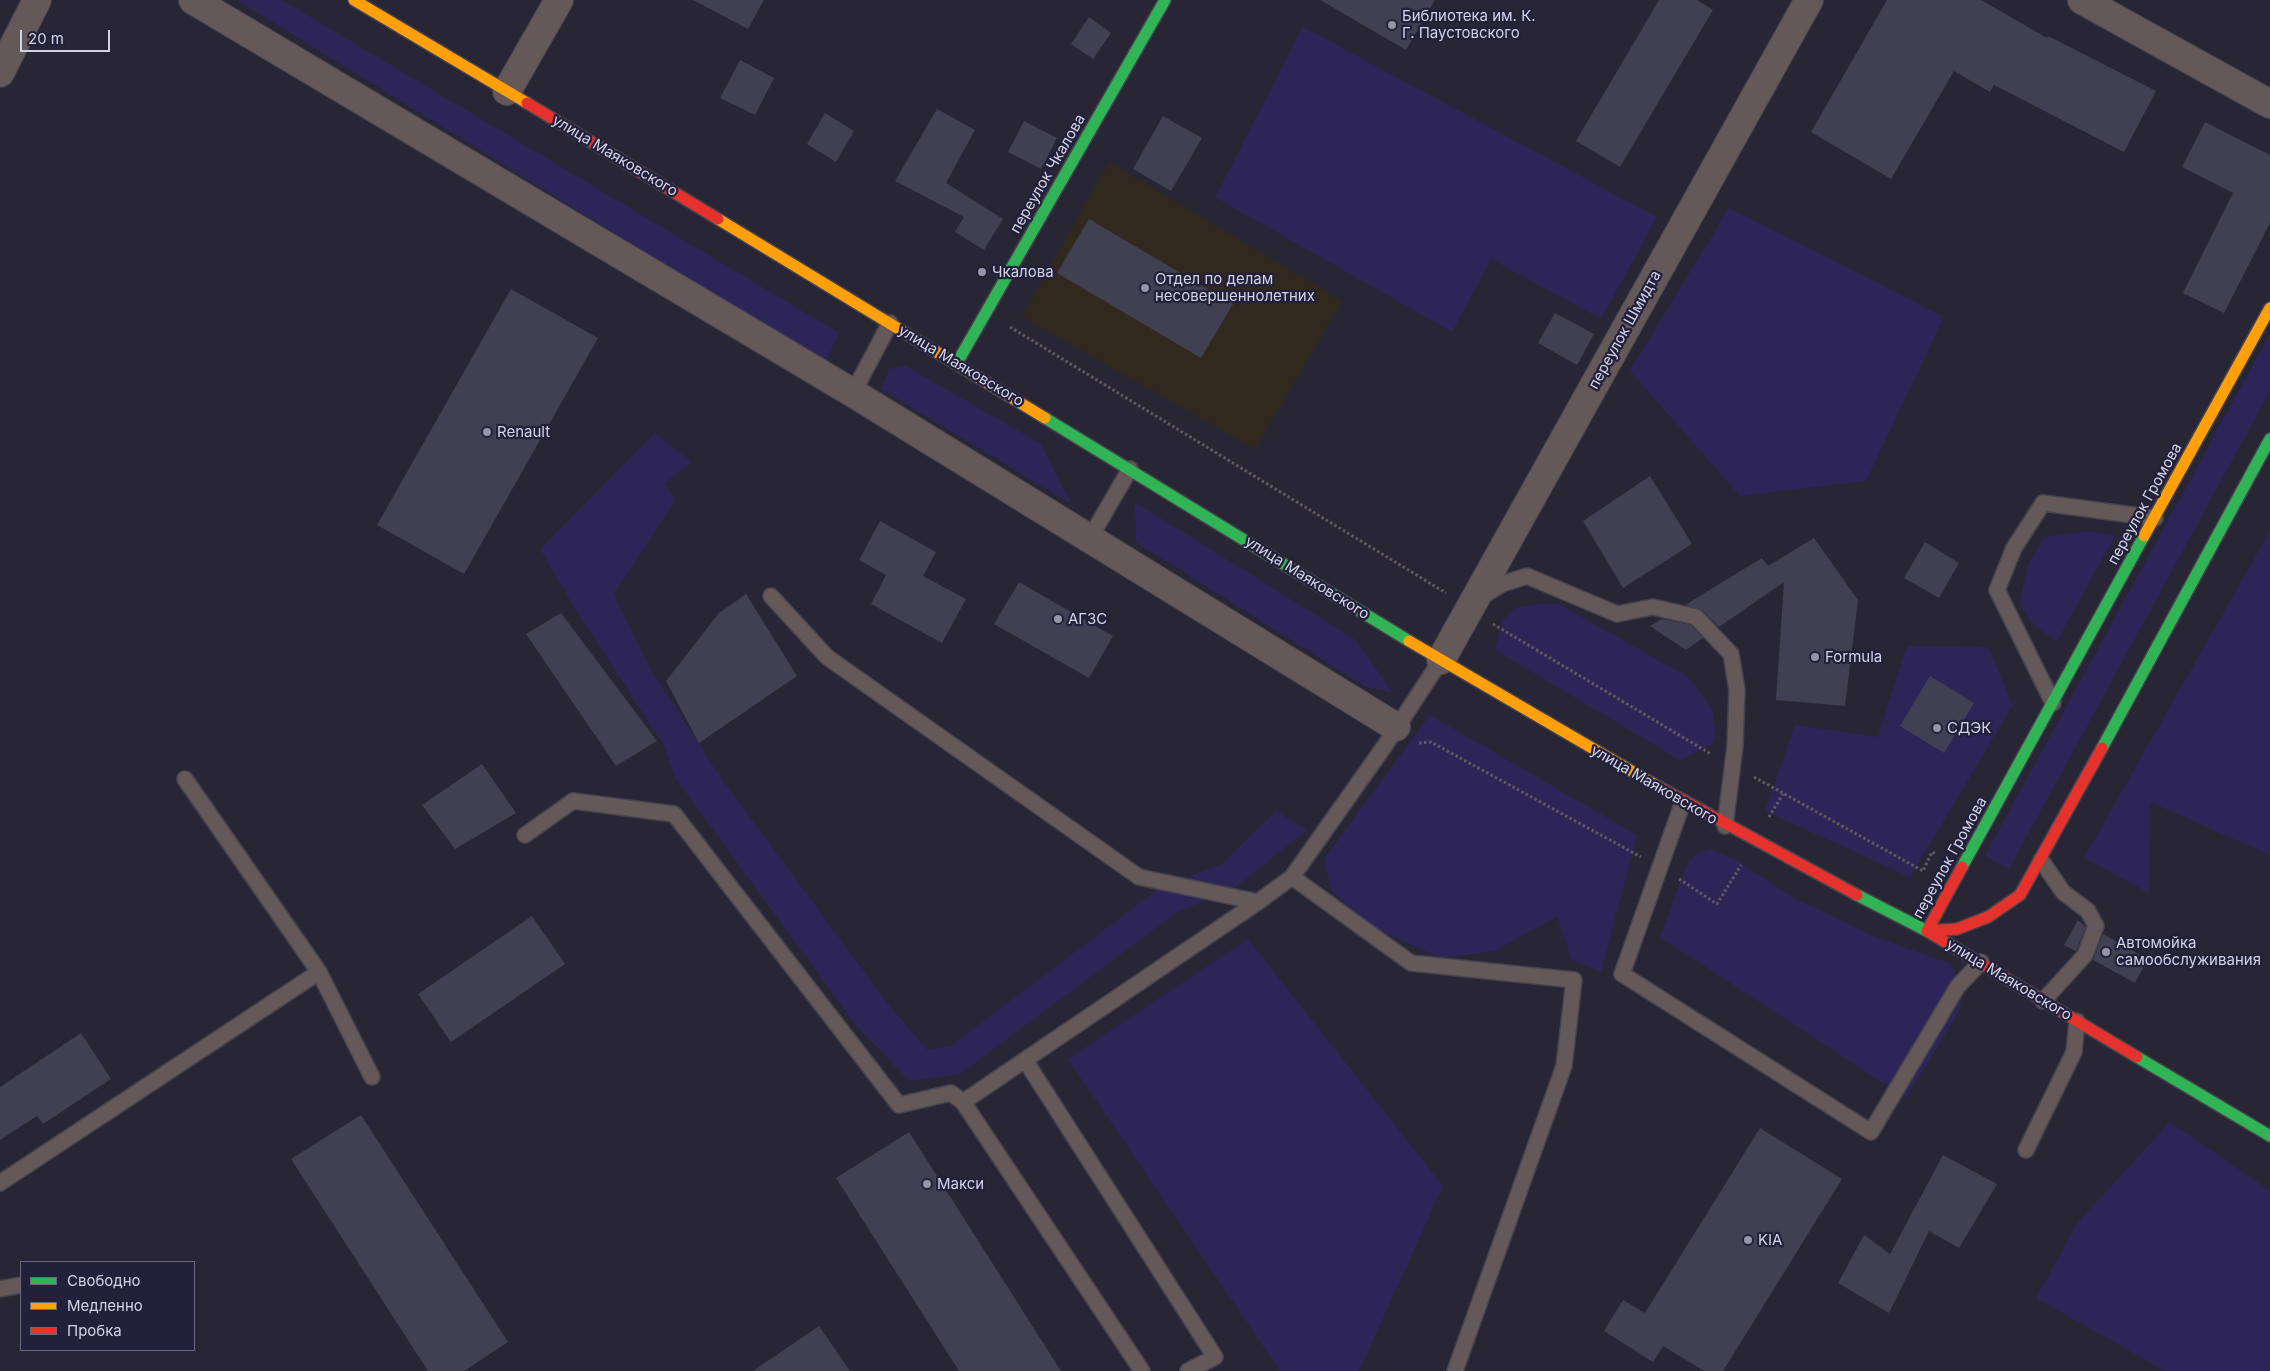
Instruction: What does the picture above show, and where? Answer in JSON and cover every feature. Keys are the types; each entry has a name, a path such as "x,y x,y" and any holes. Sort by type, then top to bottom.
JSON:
{"main road":[{"name":"улица Маяковского","path":"354,0 957,363 1441,660 1725,826 1982,962 2043,1001 2270,1136"},
{"name":"переулок Чкалова","path":"957,363 1165,0"},
{"name":"переулок Громова","path":"1926,931 2270,308"},
{"name":"переулок Громова","path":"1926,931 1957,929 1988,917 2020,895 2041,860 2270,439"}],"street":[{"path":"0,73 37,0"},
{"path":"193,0 853,393 1090,538 1391,735"},
{"path":"507,91 559,0"},
{"name":"переулок Шмидта","path":"1441,660 1810,0"},
{"path":"2082,0 2270,104"}],"lane":[{"path":"853,393 890,323"},
{"path":"1090,538 1130,470"},
{"path":"2053,703 1997,590 2014,548 2043,503 2155,518"},
{"path":"1472,604 1502,584 1527,576 1617,614 1653,607 1696,616 1731,654 1737,690 1732,766 1725,826"},
{"path":"771,596 827,657 1139,877 1258,902"},
{"path":"963,1102 1292,877 1441,660"},
{"path":"185,779 319,972 372,1077"},
{"path":"526,835 573,801 674,814 899,1105 952,1093 963,1102 1142,1371"},
{"path":"1683,802 1622,974 1871,1132 1958,986 1982,962"},
{"path":"2041,860 2063,892 2088,911 2096,926 2085,955 2043,1001"},
{"path":"1292,877 1411,963 1574,980 1564,1066 1455,1371"},
{"path":"0,1183 319,972"},
{"path":"2026,1150 2074,1052 2077,1021"},
{"path":"1025,1060 1216,1357 1188,1371"},
{"path":"0,1290 20,1285"}],"path":[{"path":"986,312 1472,604 1526,645 1701,750 1922,871 1932,852 1963,866"},
{"path":"1391,735 1431,742 1660,867 1718,904 1783,794"}],"shaded area":[{"path":"237,0 282,0 839,333 825,363"},
{"path":"1303,27 1657,217 1601,319 1491,259 1452,332 1215,197"},
{"path":"1109,162 1342,301 1255,449 1022,317"},
{"path":"1729,208 1944,317 1866,481 1740,496 1630,371"},
{"path":"2270,334 2270,391 2009,869 1985,855"},
{"path":"906,366 1041,444 1071,504 881,389 889,369"},
{"path":"655,433 692,462 665,483 675,501 614,594 649,667 721,778 885,1000 927,1050 950,1046 1161,887 1222,864 1276,811 1307,830 1232,890 1177,912 960,1074 909,1081 855,1024 676,779 663,744 576,610 540,549"},
{"path":"1135,502 1356,640 1393,693 1364,686 1136,542"},
{"path":"2089,531 2115,536 2057,641 2036,627 2019,604 2028,565 2044,537"},
{"path":"2270,531 2270,855 2150,802 2149,893 2084,858"},
{"path":"1559,604 1688,677 1712,708 1716,734 1713,744 1680,760 1495,650 1503,620 1517,607"},
{"path":"1907,646 1988,647 2013,705 1910,877 1765,811 1795,725 1878,737"},
{"path":"1430,715 1637,835 1601,972 1572,960 1557,916 1495,951 1441,958 1370,926 1332,891 1324,859"},
{"path":"1712,849 1739,862 1794,898 1873,936 1951,964 1963,990 1960,1010 1906,1098 1660,937 1686,867 1695,854"},
{"path":"1248,939 1443,1186 1359,1371 1280,1371 1068,1059"},
{"path":"2170,1122 2270,1191 2270,1371 2165,1371 2036,1298 2078,1222"}],"building":[{"path":"693,0 764,0 748,29"},
{"name":"Библиотека им. К. Г. Паустовского","path":"1320,0 1435,0 1406,50"},
{"path":"1659,0 1697,0 1713,10 1620,167 1576,141"},
{"path":"1887,0 1981,0 2047,38 2048,36 2156,91 2124,152 1994,85 1990,92 1954,71 1891,179 1811,132"},
{"path":"1089,17 1111,33 1093,59 1071,44"},
{"path":"740,60 774,78 755,115 720,98"},
{"path":"937,109 975,130 946,183 1003,219 984,250 955,232 964,217 895,181"},
{"path":"825,113 854,131 836,162 807,144"},
{"path":"1163,116 1202,138 1171,191 1133,169"},
{"path":"1024,121 1057,138 1041,169 1008,152"},
{"path":"2205,122 2270,155 2270,223 2224,313 2183,293 2233,193 2182,167"},
{"name":"Отдел по делам несовершеннолетних","path":"1089,219 1233,304 1201,358 1057,273"},
{"name":"Renault","path":"511,289 598,338 464,574 377,525"},
{"path":"1555,313 1594,334 1577,365 1538,343"},
{"path":"1650,476 1692,544 1623,588 1583,521"},
{"path":"880,521 936,552 923,576 966,599 942,643 871,604 886,575 859,560"},
{"name":"Formula","path":"1814,538 1858,600 1845,706 1776,700 1784,582 1719,627 1702,610 1685,605 1762,558 1768,566"},
{"path":"1925,542 1959,563 1939,598 1904,578"},
{"path":"1019,582 1113,636 1089,678 994,624"},
{"path":"746,594 797,676 699,743 666,681 719,613"},
{"path":"561,613 657,741 616,766 526,634"},
{"path":"1662,619 1691,625 1703,638 1686,650 1650,626"},
{"path":"1930,676 1974,703 1944,753 1900,726"},
{"path":"482,764 516,813 455,849 422,805"},
{"path":"532,916 565,964 451,1042 418,994"},
{"path":"2078,920 2086,927 2076,951 2064,945"},
{"name":"Автомойка самообслуживания","path":"2103,934 2148,959 2135,983 2093,960"},
{"path":"81,1033 111,1079 43,1124 37,1116 0,1140 0,1087"},
{"path":"361,1115 508,1342 464,1371 428,1371 291,1159"},
{"name":"KIA","path":"1760,1128 1842,1179 1723,1371 1704,1371 1663,1346 1653,1362 1604,1331 1623,1300 1645,1313"},
{"path":"909,1132 1061,1371 959,1371 836,1178"},
{"path":"1943,1155 1997,1184 1959,1248 1929,1231 1889,1313 1838,1283 1864,1235 1890,1254"},
{"path":"819,1326 850,1371 753,1371"}],"traffic: fast":[{"path":"957,363 1165,0"},
{"path":"1045,418 1409,641"},
{"path":"2102,748 2270,439"},
{"path":"1962,867 2144,536"},
{"path":"1857,895 1927,931"},
{"path":"2137,1057 2270,1136"}],"traffic: slow":[{"path":"354,0 527,103"},
{"path":"718,219 1045,418"},
{"path":"2144,536 2270,308"},
{"path":"1409,641 1657,786"}],"traffic: jam":[{"path":"527,103 718,219"},
{"path":"1962,867 1927,931 1957,929 1988,917 2020,895 2102,748"},
{"path":"1657,786 1857,895"},
{"path":"1927,931 2137,1057"}],"place":[{"name":"Библиотека им. К. Г. Паустовского","path":"1392,25"},
{"name":"Чкалова","path":"982,272"},
{"name":"Отдел по делам несовершеннолетних","path":"1145,288"},
{"name":"Renault","path":"487,432"},
{"name":"АГЗС","path":"1058,619"},
{"name":"Formula","path":"1815,657"},
{"name":"СДЭК","path":"1937,728"},
{"name":"Автомойка самообслуживания","path":"2106,952"},
{"name":"Макси","path":"927,1184"},
{"name":"KIA","path":"1748,1240"}]}
